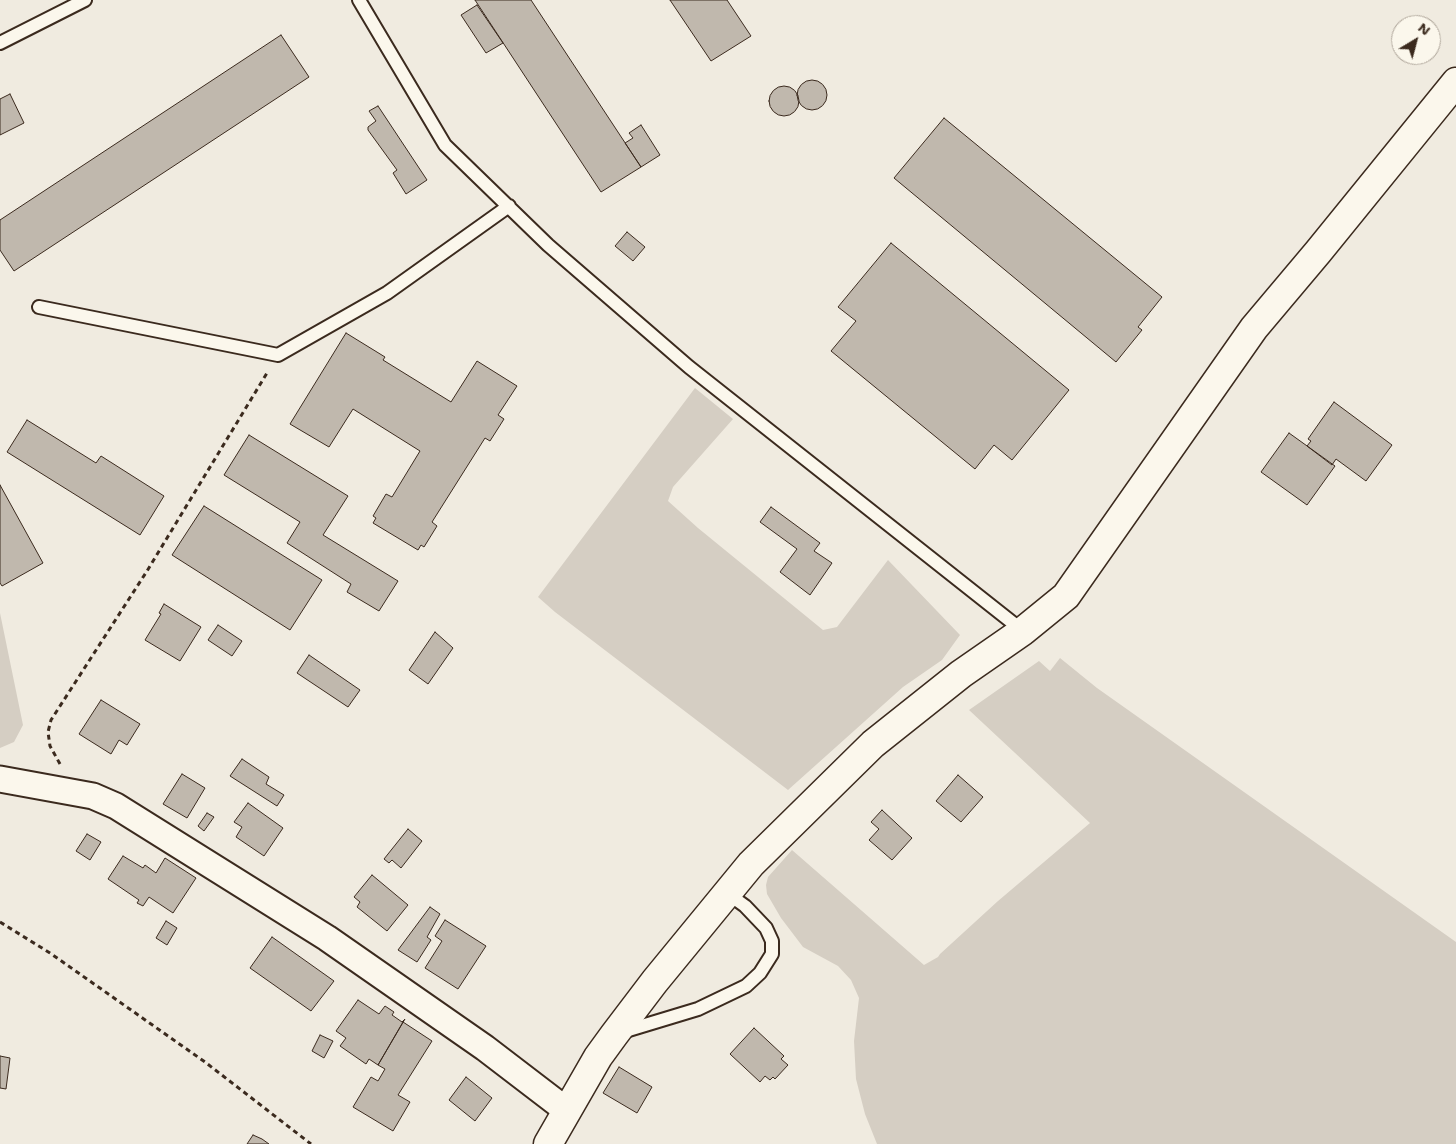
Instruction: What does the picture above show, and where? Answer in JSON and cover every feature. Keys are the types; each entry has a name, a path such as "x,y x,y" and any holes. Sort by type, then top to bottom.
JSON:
{"street":[{"path":"548,1144 598,1057 751,864 873,744 961,674 1023,631 1066,596 1254,328 1456,82"},
{"path":"0,779 93,796 116,806 327,938 485,1048 566,1110"}],"lane":[{"path":"0,43 85,0"},
{"path":"359,0 446,145 548,245 689,367 1023,631"},
{"path":"39,307 278,355 387,293 509,206"},
{"path":"614,1035 698,1009 746,986 760,973 772,954 772,941 761,922 727,892"}],"path":[{"path":"93,796 59,764 50,746 48,732 52,720 147,571 278,355"},
{"path":"0,922 50,953 205,1062 311,1144"}],"shaded area":[{"path":"695,388 733,419 673,487 668,501 698,528 823,630 837,627 888,560 960,635 942,660 903,687 788,790 538,597"},
{"path":"0,613 23,725 14,742 0,748"},
{"path":"1060,658 1097,688 1456,942 1456,1144 877,1144 865,1114 856,1079 854,1041 859,998 851,980 838,966 803,947 781,918 767,894 766,885 768,877 792,850 924,965 938,957 998,901 1090,823 969,710 1039,661 1050,671"}],"building":[{"path":"475,0 531,0 641,167 601,192"},
{"path":"670,0 727,0 751,36 711,61"},
{"path":"477,5 503,43 486,53 461,15"},
{"path":"281,35 309,77 14,271 0,250 0,220"},
{"path":"812,80 818,81 826,89 826,101 818,109 812,110 806,109 798,101 797,95 798,89 806,81"},
{"path":"784,86 795,90 799,101 795,112 784,116 773,112 769,101 773,90"},
{"path":"10,94 24,123 0,135 0,99"},
{"path":"378,106 427,180 406,194 393,173 397,170 368,130 368,127 376,121 369,111"},
{"path":"944,118 1162,297 1138,327 1142,330 1116,362 894,178"},
{"path":"641,125 660,155 641,167 625,143 633,138 629,133"},
{"path":"627,232 645,247 633,261 615,246"},
{"path":"891,243 1069,390 1012,460 994,445 975,469 831,351 856,321 838,307"},
{"path":"346,333 385,357 383,360 451,402 477,361 517,386 498,415 504,419 490,441 485,438 432,522 437,526 424,547 421,545 418,550 373,523 376,518 373,516 386,494 392,497 420,451 353,409 329,447 290,424"},
{"path":"1334,402 1392,445 1366,481 1336,459 1332,465 1307,446 1311,441 1308,439"},
{"path":"27,420 96,463 101,456 164,496 140,535 7,452"},
{"path":"1289,433 1335,466 1307,505 1261,472"},
{"path":"249,435 348,496 323,535 398,581 379,611 347,592 351,584 287,543 300,522 224,475"},
{"path":"0,485 43,563 2,586 0,583"},
{"path":"204,506 322,580 290,630 172,555"},
{"path":"771,507 820,543 814,551 832,563 810,595 780,572 797,549 760,522"},
{"path":"164,604 201,627 180,661 145,640 161,614 159,613"},
{"path":"218,625 242,641 232,656 208,640"},
{"path":"435,632 453,648 428,684 409,670"},
{"path":"309,655 360,690 348,707 297,673"},
{"path":"101,700 140,724 127,745 119,740 111,754 79,734"},
{"path":"242,759 269,777 266,784 284,795 277,806 230,776"},
{"path":"182,774 205,788 187,818 163,804"},
{"path":"958,775 983,797 961,822 936,801"},
{"path":"248,803 283,828 264,856 236,837 242,827 234,822"},
{"path":"882,810 912,838 892,860 869,840 879,829 871,822"},
{"path":"207,813 214,817 204,831 198,826"},
{"path":"408,829 422,841 401,868 392,860 389,863 384,859"},
{"path":"87,834 101,842 90,860 76,851"},
{"path":"123,856 143,868 145,865 156,873 165,858 196,878 173,913 149,897 143,906 137,903 139,900 108,879"},
{"path":"372,875 408,905 387,931 357,907 360,902 354,897"},
{"path":"430,907 440,914 427,937 431,940 417,962 398,950"},
{"path":"445,920 486,946 458,989 425,968 442,941 435,936"},
{"path":"166,921 177,928 167,945 156,938"},
{"path":"272,937 334,981 311,1011 250,968"},
{"path":"358,1000 379,1014 385,1006 394,1012 392,1015 402,1022 405,1019 378,1065 369,1059 366,1064 340,1046 346,1038 336,1031"},
{"path":"403,1022 432,1041 398,1095 410,1102 393,1131 353,1107 371,1077 378,1081 385,1069 378,1065"},
{"path":"754,1028 784,1056 781,1059 788,1065 775,1079 773,1077 770,1080 765,1076 760,1082 730,1054"},
{"path":"320,1035 333,1041 324,1058 312,1051"},
{"path":"0,1056 10,1058 6,1089 0,1088"},
{"path":"619,1067 652,1087 637,1113 603,1093"},
{"path":"466,1077 492,1098 475,1121 449,1100"},
{"path":"253,1135 262,1139 269,1144 247,1144"}]}
